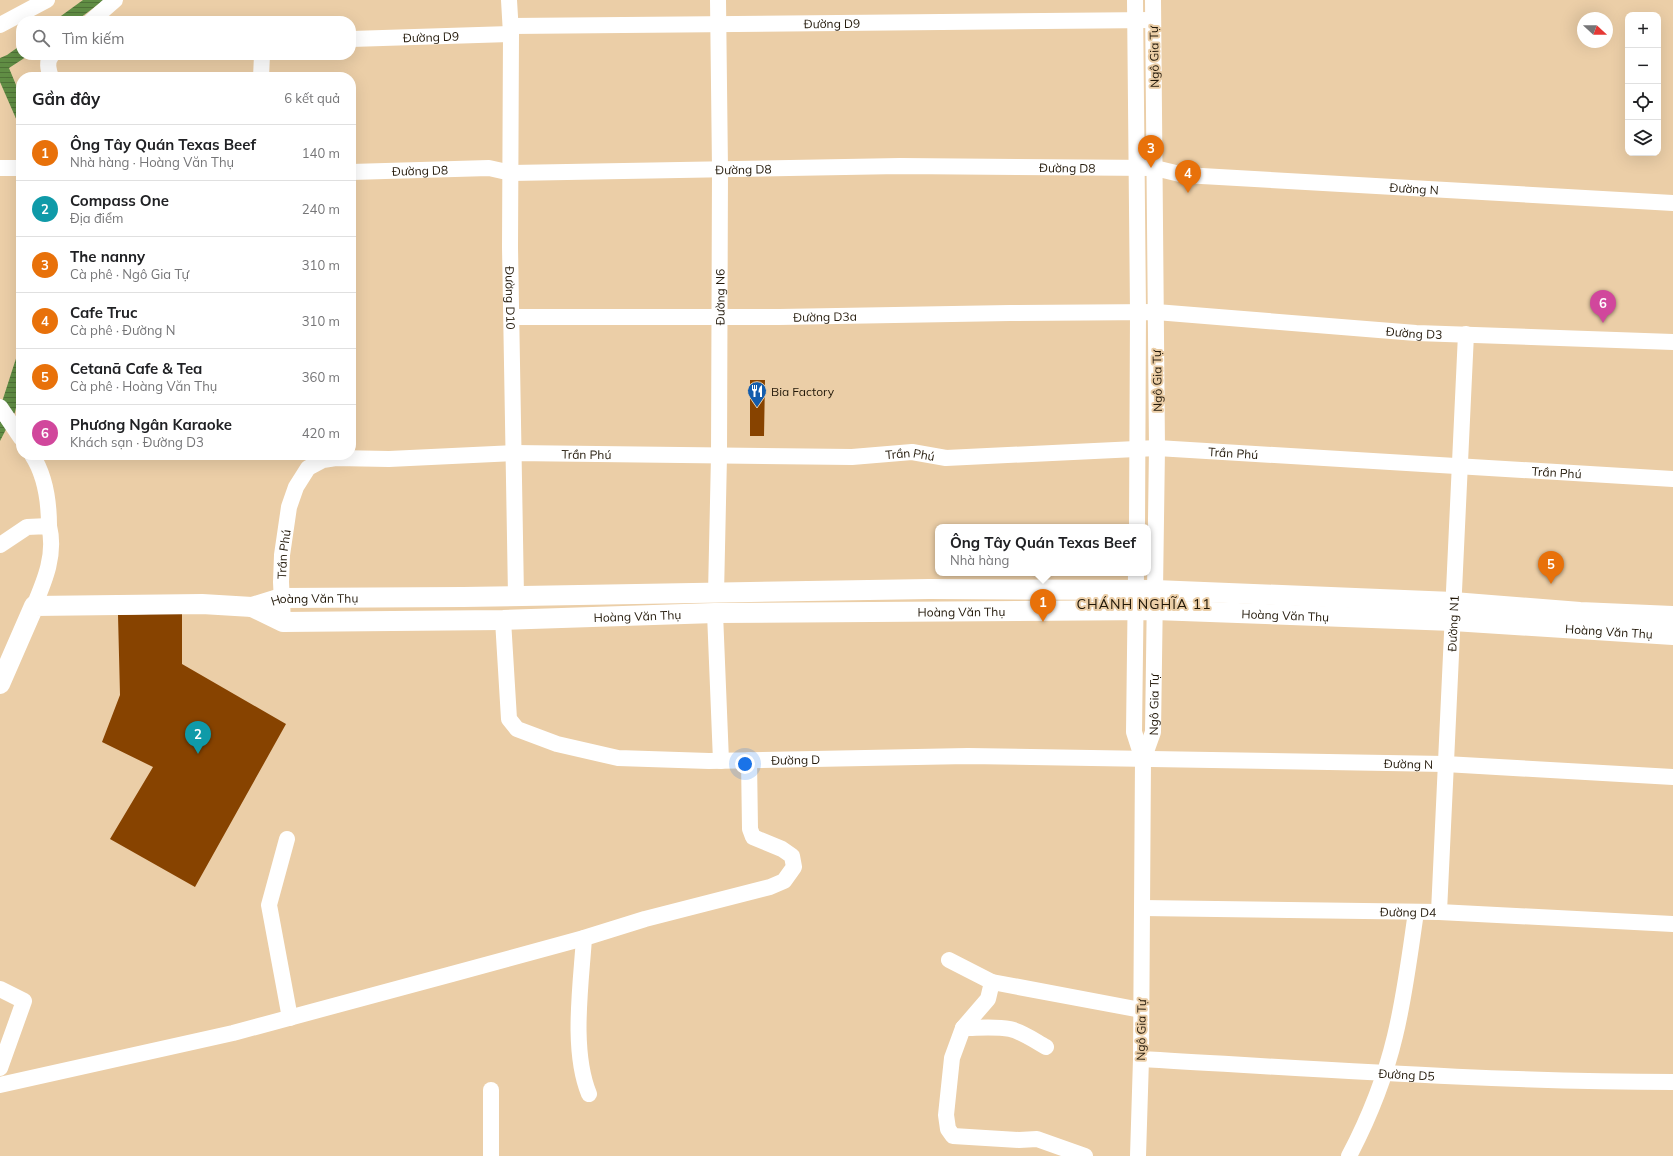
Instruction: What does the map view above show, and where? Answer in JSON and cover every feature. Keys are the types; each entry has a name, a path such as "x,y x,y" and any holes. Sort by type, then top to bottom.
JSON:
{"street":[{"path":"17,16 47,0"},
{"path":"97,16 115,0"},
{"name":"Đường D10","path":"509,0 511,30 512,317 516,596"},
{"name":"Đường N6","path":"716,594 720,456 720,169 718,0"},
{"name":"Ngô Gia Tự","path":"1135,0 1138,312 1137,524"},
{"name":"Ngô Gia Tự","path":"1150,524 1157,448 1153,0"},
{"path":"0,25 16,16"},
{"name":"Đường D9","path":"356,39 511,30 718,24 1153,20"},
{"path":"49,60 49,72"},
{"path":"261,72 262,60"},
{"name":"Đường D8","path":"356,172 490,168 511,173 900,166 1137,168"},
{"name":"Đường N","path":"1137,168 1155,168 1184,175 1673,203"},
{"name":"Đường D3","path":"1138,312 1156,312 1416,333 1673,342"},
{"name":"Đường D3a","path":"512,317 720,317 1138,312"},
{"name":"Đường N1","path":"1439,912 1466,334"},
{"path":"0,407 16,431"},
{"name":"Trần Phú","path":"356,458 389,459 514,453 852,457 912,452 946,458 1157,448 1673,479"},
{"path":"0,684 48,571 52,539 49,526 49,506 38,465 35,460"},
{"name":"Trần Phú","path":"283,622 281,598 282,555 289,507 301,478 308,468 323,460"},
{"path":"0,545 27,528 49,526"},
{"name":"Ngô Gia Tự","path":"1138,1156 1141,1059 1143,760 1134,732 1146,576"},
{"path":"929,589 930,611"},
{"name":"Hoàng Văn Thụ","path":"34,606 202,604 252,607 281,598 590,596 929,589 1025,590 1144,595 1268,604 1453,612 1652,624 1673,616"},
{"path":"834,590 836,612"},
{"path":"1025,590 1025,610"},
{"path":"716,594 715,613 721,760"},
{"name":"Hoàng Văn Thụ","path":"252,607 283,622 503,620 715,613 1025,610 1144,595"},
{"path":"590,596 591,616"},
{"path":"463,597 463,620"},
{"name":"Đường D","path":"503,620 509,719 517,729 558,744 618,758 749,760 968,756 1143,760"},
{"name":"Hoàng Văn Thụ","path":"1652,624 1673,635"},
{"path":"0,1086 233,1033 784,882 794,867 792,856 782,849 753,836 750,829 749,760"},
{"name":"Đường N","path":"1143,760 1445,764 1673,777"},
{"path":"287,839 269,905 290,1018"},
{"name":"Đường D4","path":"1142,908 1439,912 1673,924"},
{"path":"1349,1156 1373,1105 1395,1036 1404,994 1416,912"},
{"path":"584,938 578,1038 588,1094"},
{"path":"949,960 992,982 1141,1010"},
{"path":"992,982 988,999 963,1028 952,1058 946,1115 948,1129 953,1136 1019,1140 1037,1139 1085,1156"},
{"path":"0,989 24,1001 0,1068"},
{"path":"963,1028 1010,1029 1025,1035 1046,1047"},
{"name":"Đường D5","path":"1141,1059 1384,1073 1583,1082 1673,1082"},
{"path":"491,1090 491,1156"}],"shaded area":[{"path":"83,0 104,0 83,16 61,16"},
{"path":"16,49 16,60 21,60 9,68 16,85 16,119 0,82 0,58"},
{"path":"16,358 16,408 0,441 0,408"}],"building":[{"name":"Bia Factory","path":"750,380 765,380 764,436 750,436"},
{"path":"182,613 182,664 286,724 195,887 110,839 153,767 102,742 120,695 118,615"}],"place":[{"name":"The nanny","path":"1151,168"},
{"name":"Cafe Truc","path":"1188,193"},
{"name":"Phương Ngân Karaoke","path":"1603,323"},
{"name":"Bia Factory","path":"757,408"},
{"name":"Cetanā Cafe & Tea","path":"1551,584"},
{"name":"Ông Tây Quán Texas Beef","path":"1043,622"},
{"name":"Compass One","path":"198,754"}],"district":[{"name":"CHÁNH NGHĨA 11","path":"1144,604"}]}
